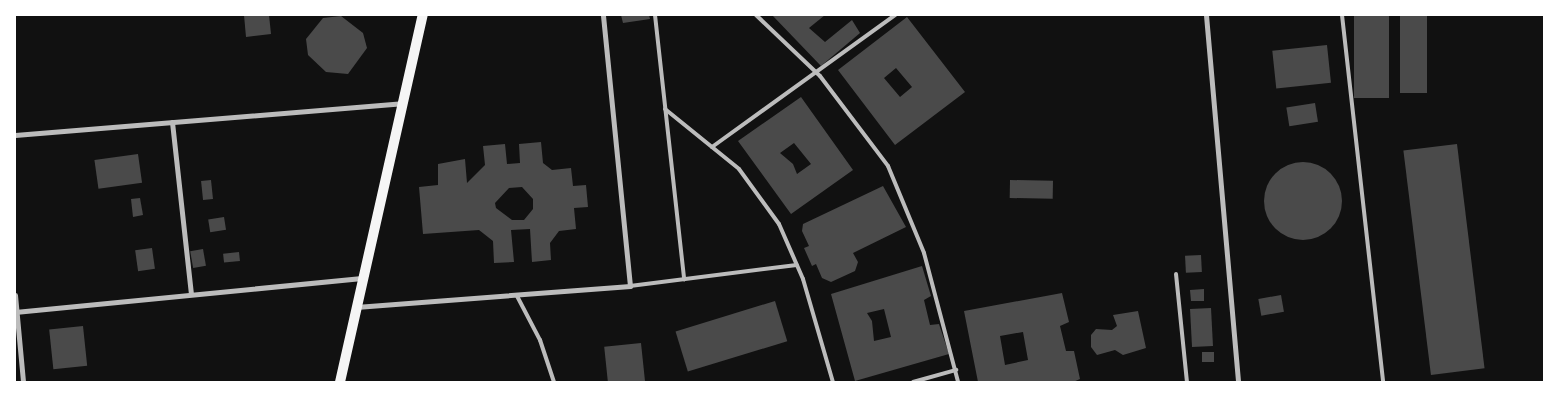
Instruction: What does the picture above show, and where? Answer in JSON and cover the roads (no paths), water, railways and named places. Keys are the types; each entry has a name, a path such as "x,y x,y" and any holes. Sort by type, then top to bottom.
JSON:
{"main road":[{"path":"340,382 422,15"}],"street":[{"path":"356,308 630,286 603,15"},
{"path":"1206,15 1238,382"},
{"path":"15,135 402,103"},
{"path":"172,122 191,294"},
{"path":"16,312 364,278"},
{"path":"15,295 23,382"}],"lane":[{"path":"655,15 684,279"},
{"path":"756,15 816,72 888,166 924,253 958,382"},
{"path":"712,148 895,15"},
{"path":"1342,15 1382,382"},
{"path":"665,109 739,170 779,224 797,265 833,382"},
{"path":"630,286 797,265"},
{"path":"1176,274 1187,382"},
{"path":"517,296 540,340 554,382"},
{"path":"913,382 956,370"}]}
